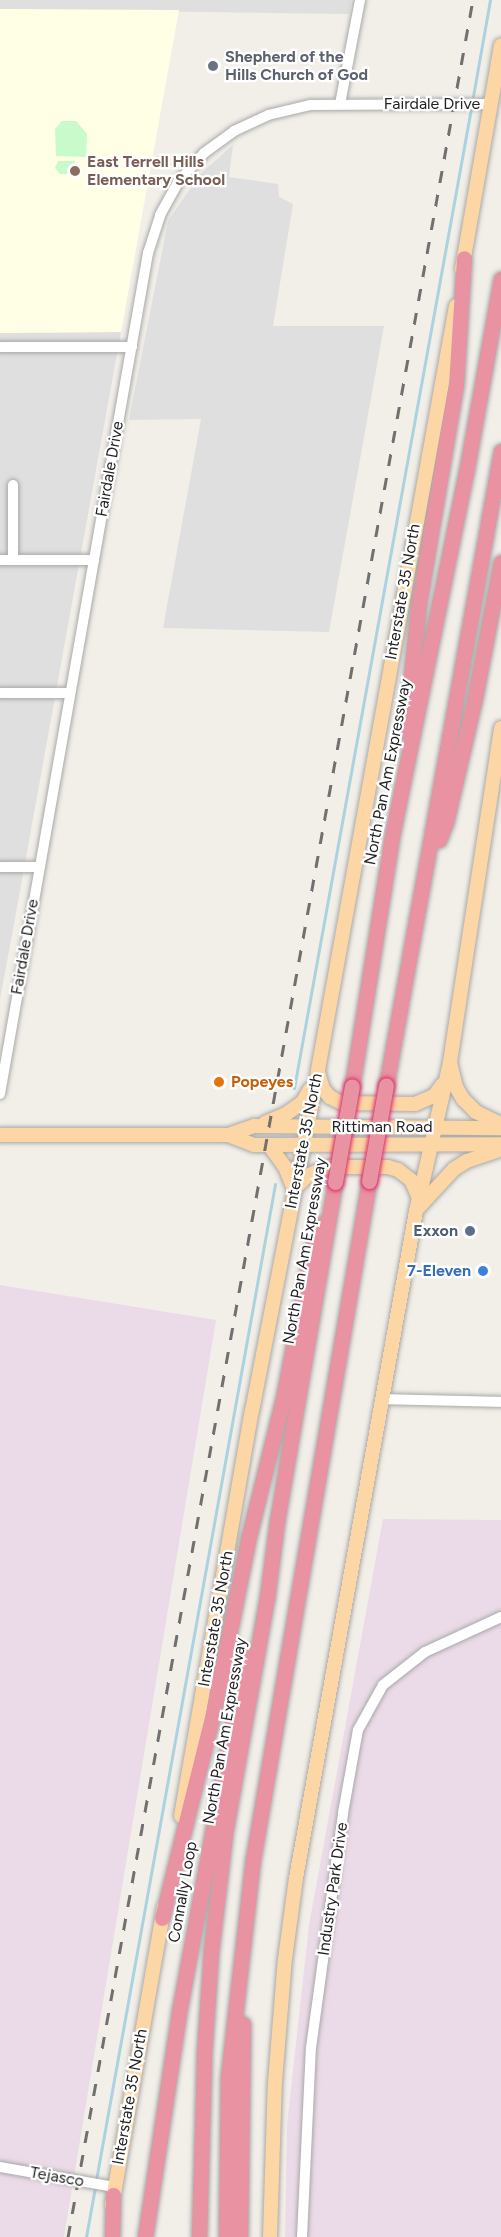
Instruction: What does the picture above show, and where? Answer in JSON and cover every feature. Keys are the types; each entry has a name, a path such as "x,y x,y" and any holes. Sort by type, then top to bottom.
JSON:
{"highway":[{"path":"393,831 419,603 456,386 464,258"},
{"name":"North Pan Am Expressway","path":"199,2237 204,2054 218,1888 238,1746 267,1598 277,1521 352,1086 393,831 466,473 501,279"},
{"path":"226,2237 228,2077 253,1859 369,1181 426,877 501,451"},
{"path":"426,877 446,822 475,697 501,562"},
{"path":"162,1918 214,1709 248,1540 291,1365 312,1248 335,1182"},
{"name":"Connally Loop","path":"145,2237 179,2012 237,1690 277,1521"},
{"path":"240,2237 245,1922"},
{"path":"112,2237 114,2191"}],"main road":[{"name":"Interstate 35 North","path":"105,2237 294,1189 318,1070 501,45"},
{"path":"270,2237 275,2082 286,1947 296,1878 417,1205 443,1084 450,1062 501,728"},
{"path":"450,1062 456,1087 463,1099 476,1112 501,1126"},
{"path":"318,1070 323,1089 330,1097 342,1103 415,1104 434,1096 443,1084"},
{"path":"254,1126 286,1114 302,1103 318,1070"},
{"name":"Rittiman Road","path":"0,1135 228,1135 254,1126 501,1126"},
{"name":"Rittiman Road","path":"228,1135 254,1145 501,1144"},
{"path":"269,1145 285,1167 294,1189 318,1169 339,1166 388,1167 398,1170 411,1180 417,1205"},
{"path":"417,1205 454,1169 466,1161 501,1149"}],"street":[{"path":"340,104 360,0"},
{"name":"Fairdale Drive","path":"0,1094 69,693 153,232 168,198 190,167 218,141 251,122 287,109 340,104 490,104"},
{"path":"0,347 132,347"},
{"path":"13,485 13,560"},
{"path":"0,560 94,560"},
{"path":"0,693 69,693"},
{"path":"0,867 39,867"},
{"path":"382,1399 501,1402"},
{"name":"Industry Park Drive","path":"302,2237 311,2048 343,1813 358,1730 383,1685 425,1652 501,1617"},
{"name":"Tejasco","path":"0,2167 96,2184 114,2191"}],"shaded area":[{"path":"0,0 351,0 349,14 0,9"},
{"name":"East Terrell Hills Elementary School","path":"0,9 179,10 121,332 0,333"},
{"path":"233,145 229,177 278,184 279,197 293,204 273,326 384,326 329,632 163,628 201,419 129,420 168,221 200,174"},
{"path":"121,332 12,935 0,999 0,333"},
{"path":"0,1285 216,1320 64,2237 0,2237"},
{"path":"383,1519 501,1520 501,2237 285,2237 287,2125 309,1925"}],"green space":[{"path":"62,121 76,121 87,134 86,157 56,156 55,129"},
{"path":"58,161 75,161 75,174 60,174 55,168"}],"waterway":[{"path":"472,102 490,0"},
{"path":"294,1088 471,108"},
{"path":"96,2180 275,1184"},
{"path":"86,2237 95,2187"}],"railway":[{"path":"68,2237 473,0"}],"place":[{"name":"Shepherd of the Hills Church of God","path":"213,66"},
{"name":"East Terrell Hills Elementary School","path":"75,171"},
{"name":"Popeyes","path":"219,1082"},
{"name":"Exxon","path":"470,1231"},
{"name":"7-Eleven","path":"483,1271"}]}
